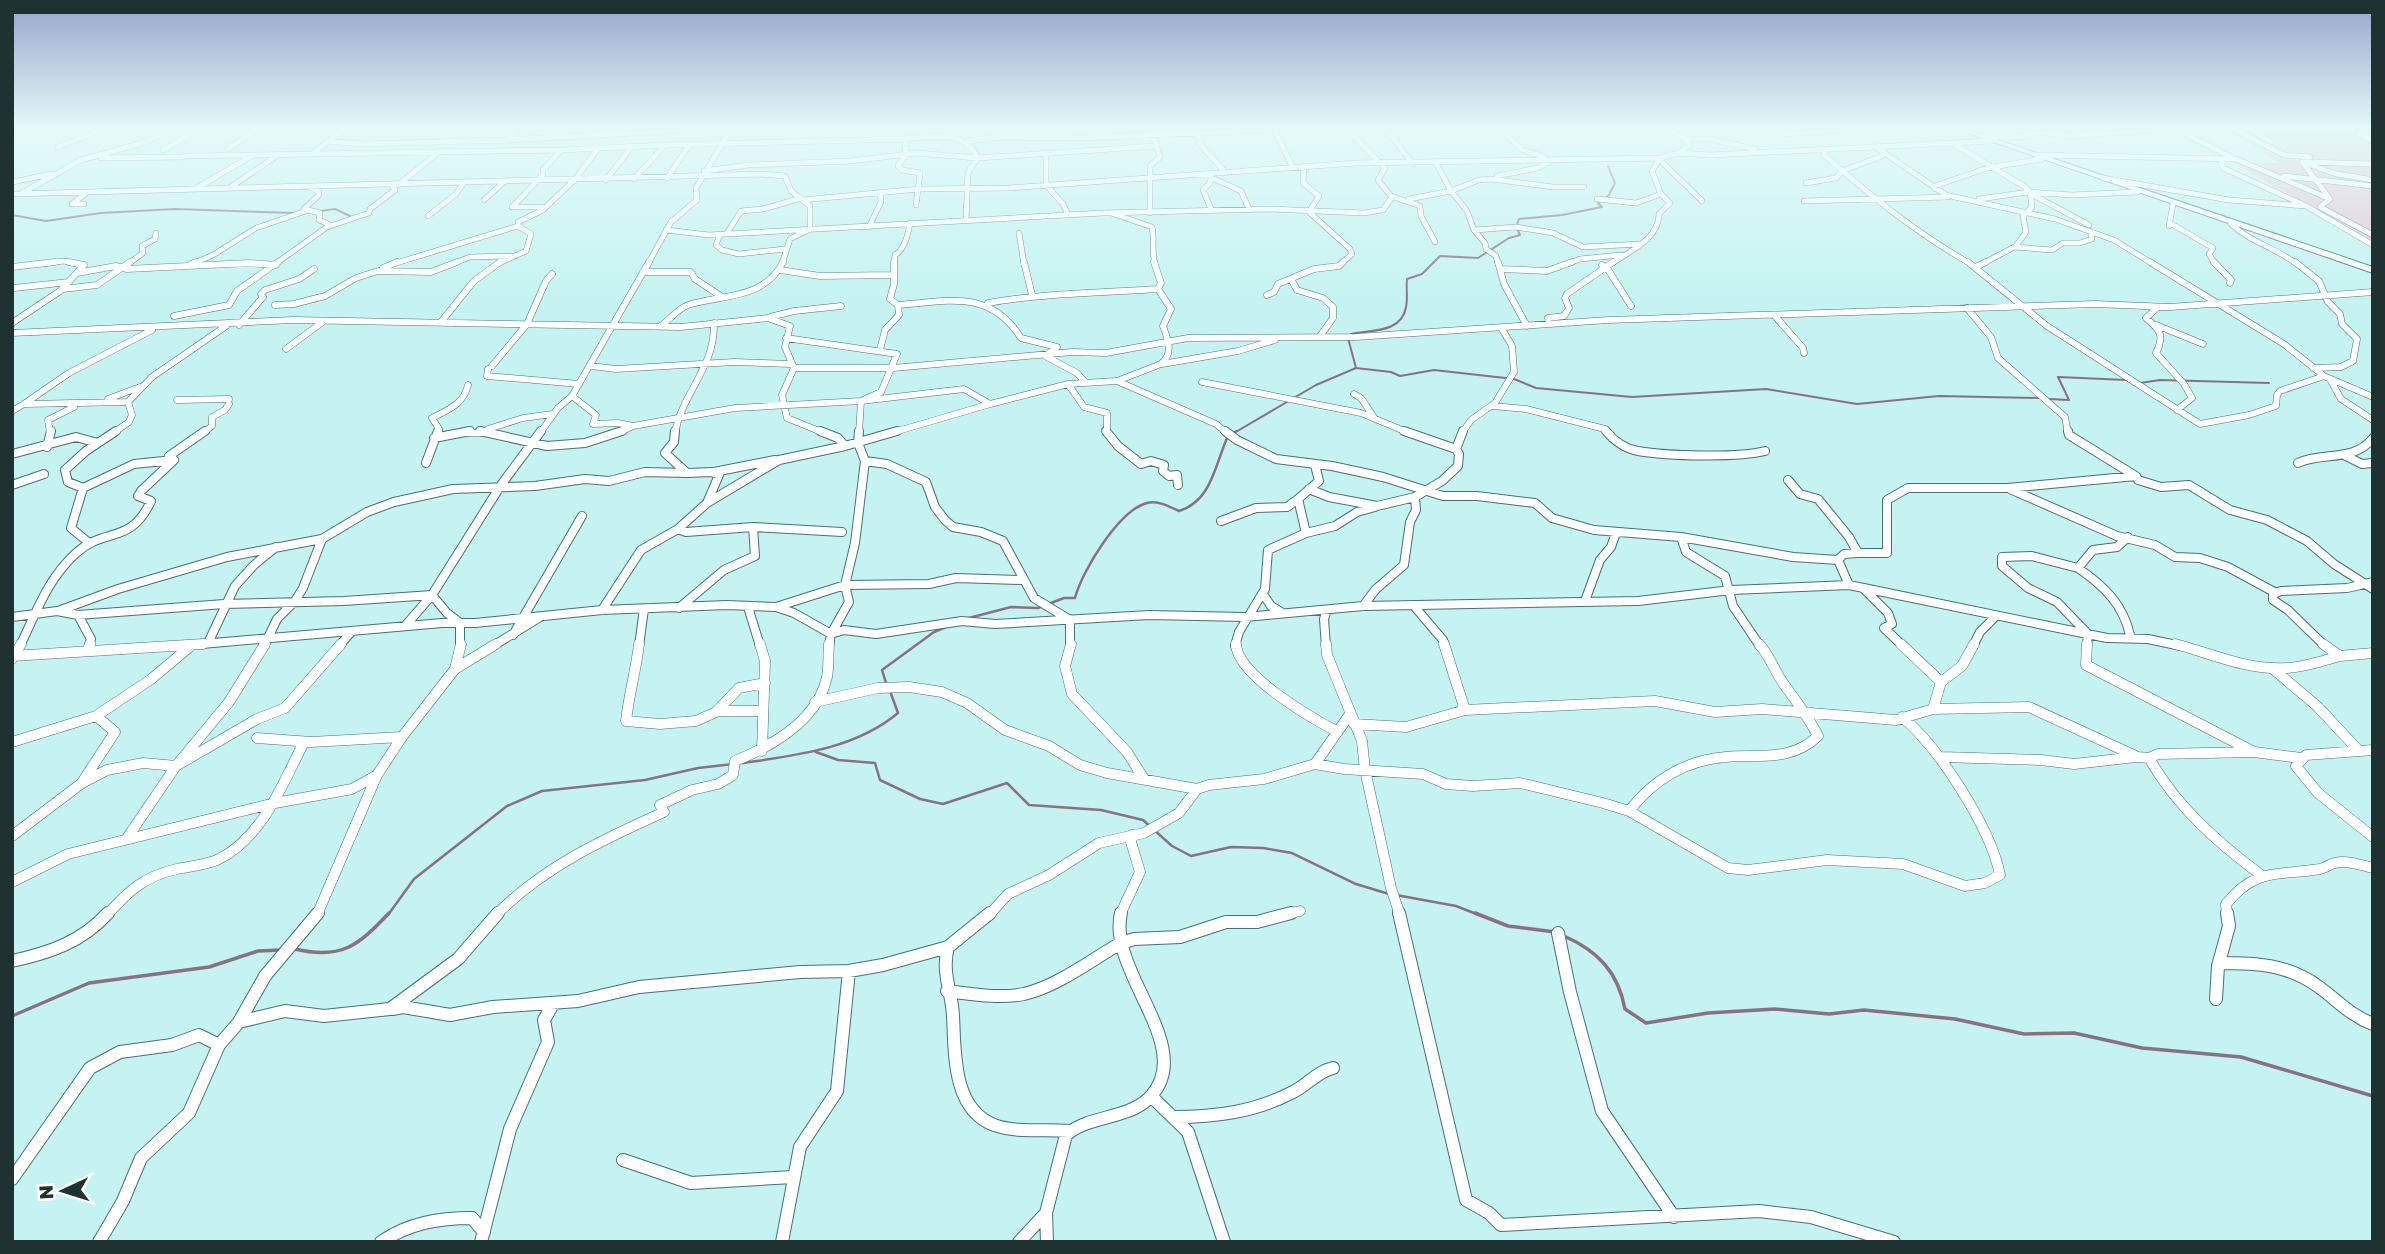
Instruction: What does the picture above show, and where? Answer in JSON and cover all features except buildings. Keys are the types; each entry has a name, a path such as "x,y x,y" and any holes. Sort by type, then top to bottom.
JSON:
{"main road":[{"path":"2126,188 2373,270"}],"street":[{"path":"20,194 32,188"},
{"path":"12,194 287,188"},
{"path":"306,211 304,207 320,193 310,188"},
{"path":"174,316 229,304 237,291 327,227 369,214 370,209 393,193 395,188"},
{"path":"428,216 461,188"},
{"path":"484,200 498,188"},
{"path":"531,188 512,207 545,207"},
{"path":"518,226 520,220 545,207 565,188"},
{"path":"405,626 432,595 501,485 533,445 553,414 572,396 616,324 666,230 682,210 697,200 696,188"},
{"path":"789,188 810,206 810,229"},
{"path":"727,233 741,211 763,209 799,199 919,189 996,188"},
{"path":"1048,188 1063,204 1068,215"},
{"path":"1148,188 1150,213"},
{"path":"1204,188 1203,190 1211,209"},
{"path":"1235,188 1241,191 1249,209"},
{"path":"1309,188 1319,196 1309,212"},
{"path":"1384,188 1392,197 1407,199 1460,188"},
{"path":"1449,188 1467,211 1474,230 1485,243 1486,249 1496,256 1504,284 1527,326"},
{"path":"1549,324 1548,318 1564,316 1569,308 1565,298 1567,294 1654,234 1659,225 1658,214 1670,203 1658,188"},
{"path":"1689,188 1702,201"},
{"path":"1861,188 1939,246 1976,267 2021,307 2200,424 2249,415 2276,406 2277,395 2283,388 2308,384 2327,377"},
{"path":"1915,198 1934,188"},
{"path":"1937,188 1944,194 1957,198 2098,233"},
{"path":"2023,188 2218,302 2284,344 2327,377 2373,397"},
{"path":"2158,188 2240,203 2306,206"},
{"path":"2266,188 2306,206 2364,239 2373,240"},
{"path":"2303,188 2330,199"},
{"path":"2321,188 2330,199"},
{"path":"916,205 919,189"},
{"path":"965,220 967,189"},
{"path":"1976,267 2014,247 2026,233 2023,217 2032,207 2030,192"},
{"path":"1804,201 1978,199 2030,192 2077,195 2138,192"},
{"path":"83,204 72,204 86,193"},
{"path":"869,227 881,202 880,193"},
{"path":"1597,199 1636,203 1661,194"},
{"path":"666,230 720,234 1211,209 1376,212 1383,210 1392,197"},
{"path":"1407,199 1420,206 1421,216 1435,242"},
{"path":"2330,199 2320,207 2373,240"},
{"path":"2173,204 2169,226 2213,248 2209,254 2219,270 2231,280 2230,283"},
{"path":"187,267 213,255 256,228 306,211 320,213 319,220 328,224 327,227"},
{"path":"1267,295 1274,292 1278,284 1317,268 1339,266 1352,254 1346,242 1329,232 1309,212"},
{"path":"1111,213 1153,227 1155,240 1152,254 1161,283 1158,289"},
{"path":"910,223 903,248 895,255 891,275 894,284 890,299 898,305 935,300 986,303 1032,295 1060,296 1158,289"},
{"path":"2231,224 2238,232 2290,258 2319,281 2325,295 2340,314 2342,324 2357,339 2356,358 2343,367 2314,368"},
{"path":"275,305 294,304 325,296 356,278 406,258 518,226 531,234 526,251 501,261 480,276 460,295 441,322"},
{"path":"1474,230 1516,227 1533,229 1553,233 1583,247 1605,268 1631,306"},
{"path":"780,270 790,239 810,229"},
{"path":"788,230 790,239"},
{"path":"2014,247 2054,249 2063,243 2080,243 2092,239 2091,231"},
{"path":"60,290 97,285 143,253 142,246 155,239 156,233"},
{"path":"1019,233 1025,277 1032,295"},
{"path":"720,234 716,245 722,250 743,252 785,249"},
{"path":"1583,247 1640,244"},
{"path":"1500,269 1547,271 1580,259 1626,254"},
{"path":"377,271 431,272 470,257 515,256"},
{"path":"12,267 64,261 83,264 60,290 12,323"},
{"path":"77,273 116,266 187,267 249,262 276,265"},
{"path":"239,325 262,297 264,290 300,278 314,269"},
{"path":"662,325 685,306 757,290 766,285 773,274 780,270 820,276 891,275"},
{"path":"643,272 691,272 695,279 722,297"},
{"path":"552,274 545,279 542,294 527,324 490,368 487,376 579,384"},
{"path":"1291,279 1297,290 1329,301 1334,312 1320,336"},
{"path":"14,288 69,282"},
{"path":"1158,289 1171,309 1163,326 1169,342 1167,359 1161,364"},
{"path":"591,366 616,369 707,364 893,368 1072,352 1106,353 1188,338 1341,337 1549,324 2095,303 2158,307 2373,292"},
{"path":"986,303 1005,314 1021,338 1056,347 1045,356"},
{"path":"880,350 886,330 899,315 898,305"},
{"path":"12,333 239,325 275,321 681,327 768,318 780,313 841,306"},
{"path":"2158,307 2146,318 2160,330 2162,338 2156,353 2160,360 2186,383 2192,398 2177,410"},
{"path":"1967,308 1992,337 1998,358 2065,417 2069,435 2136,476 2138,480 2161,487 2189,485 2230,510 2267,520 2307,541 2334,564 2369,583 2373,589"},
{"path":"1774,315 1804,353"},
{"path":"768,318 788,323 790,328 785,347 792,366 782,395 787,418 838,438 845,446"},
{"path":"286,349 325,321"},
{"path":"687,472 665,453 674,442 673,429 707,364 713,348 714,323"},
{"path":"2154,324 2203,344"},
{"path":"12,404 128,402 152,377 221,328 230,325"},
{"path":"1327,326 1341,337"},
{"path":"12,411 69,373 124,347 147,330 167,328"},
{"path":"1456,449 1462,432 1471,420 1493,407 1500,398 1507,378 1514,372 1512,345 1502,329"},
{"path":"786,338 897,354 881,392 861,401"},
{"path":"12,617 57,611 118,589 227,557 322,539 367,512 394,502 453,489 545,485 585,479 609,481 645,472 712,472 779,460 858,443 1068,384 1117,380 1161,364 1238,351 1280,339"},
{"path":"1027,340 1028,357"},
{"path":"1045,356 1077,373 1085,382"},
{"path":"2327,377 2334,392 2356,411 2373,420"},
{"path":"1117,380 1216,424 1237,440 1272,458 1383,477 1443,496 1477,496 1535,503 1552,517 1584,528 1681,537 1793,557 1838,560 1844,554 1886,553 1889,538 1887,500 1908,488 2008,488 2136,476"},
{"path":"1202,382 1273,398 1357,412 1456,449 1459,454 1458,466 1442,481 1415,497 1357,512 1335,527 1306,533 1268,550 1263,594 1245,617 1235,647 1245,668 1285,702 1336,731"},
{"path":"47,447 51,430 48,420 76,406 120,396 148,383"},
{"path":"1068,384 1084,407 1107,413 1106,432 1118,446 1140,464 1152,461 1164,465 1163,471 1170,476 1177,475 1178,485"},
{"path":"426,463 439,429 432,418 456,406 465,396 468,385"},
{"path":"434,438 486,431 533,445 577,444 634,426 735,408 861,401 964,389 990,404"},
{"path":"1354,394 1361,398 1376,420"},
{"path":"572,396 596,415 593,424 618,423 634,426"},
{"path":"174,460 169,456 212,426 212,417 225,410 229,402 177,400"},
{"path":"390,1009 453,963 498,913 526,887 596,843 664,813 660,805 663,803 692,790 718,784 733,775 735,761 762,751 813,708 825,683 831,635 847,606 845,585 855,543 865,461 858,443 861,401"},
{"path":"128,402 132,415 129,422 65,470 68,482 83,488 134,464 174,460"},
{"path":"1493,407 1526,409 1605,429 1613,440 1636,451 1747,456 1765,451"},
{"path":"486,429 496,429 523,418 553,414"},
{"path":"12,454 22,449 47,447 70,437 85,437 98,443"},
{"path":"2298,464 2307,457 2344,455 2365,448 2373,438"},
{"path":"2344,455 2362,464 2373,463"},
{"path":"13,657 43,595 62,568 88,542 129,533 146,515 151,501 138,496 140,489 166,473 174,460"},
{"path":"602,610 637,554 678,529 707,503 779,460"},
{"path":"865,461 887,464 926,482 935,507 953,527 981,532 1003,541 1034,598 1070,620"},
{"path":"1221,521 1256,508 1292,505 1319,481 1315,465"},
{"path":"707,503 719,475 712,472"},
{"path":"13,484 44,474"},
{"path":"1788,480 1800,494 1818,499 1849,537 1858,554"},
{"path":"83,488 82,495 76,501 71,527 88,542"},
{"path":"2008,488 2064,515 2117,536 2155,545 2175,557 2200,558 2228,567 2276,593 2369,583"},
{"path":"1309,489 1329,497 1377,506"},
{"path":"1363,607 1376,589 1404,565 1410,522 1416,510 1415,497"},
{"path":"1298,499 1306,533"},
{"path":"513,635 582,516"},
{"path":"678,529 686,532 753,527 842,532"},
{"path":"679,608 724,570 755,556 753,527"},
{"path":"1585,601 1600,560 1611,547 1616,533"},
{"path":"1629,811 1657,780 1690,764 1717,758 1787,757 1809,746 1818,736 1805,711 1781,680 1770,656 1753,638 1745,620 1733,606 1731,590 1725,576 1686,552 1681,537"},
{"path":"2078,568 2093,550 2118,547 2128,537"},
{"path":"127,838 176,766 229,702 277,619 295,601 312,570 317,546 322,539"},
{"path":"208,643 217,628 224,604 250,566 276,547"},
{"path":"2130,635 2127,618 2116,600 2099,582 2078,568 2032,556 2002,557 2003,566 2018,580 2040,596 2057,602 2088,634 2086,665 2254,752"},
{"path":"1838,560 1849,585"},
{"path":"776,607 845,585 919,585 956,578 1022,580"},
{"path":"831,635 844,630 876,634 962,621 995,624 1149,615 1245,617 1363,607 1638,601 1731,590 1849,585 2106,638 2130,635 2158,639 2203,653 2271,668 2306,666 2340,656 2373,653"},
{"path":"1862,587 1888,613 1892,624 1884,628 1941,682"},
{"path":"2276,593 2273,594 2273,600 2288,610 2302,628 2340,656"},
{"path":"1263,594 1270,606 1282,612"},
{"path":"57,611 78,615 224,604 344,601 432,595"},
{"path":"432,595 447,614 460,623"},
{"path":"1414,606 1443,640 1465,710"},
{"path":"748,607 765,661 762,751"},
{"path":"13,657 192,645 602,610 776,607 794,612 831,635"},
{"path":"645,609 639,656 630,682 626,721 647,724 689,722 717,711 763,711"},
{"path":"1327,610 1324,619 1327,655 1365,753 1365,770 1391,888 1395,894 1466,1200 1489,1213 1501,1225 1759,1211 1811,1217 1894,1242"},
{"path":"78,615 91,639 88,650"},
{"path":"99,1242 123,1201 141,1158 189,1113 219,1045 239,1022 265,976 317,916 377,775 402,737 455,669 541,616"},
{"path":"1933,709 1941,682 1967,660 1976,635 1996,616"},
{"path":"1070,620 1071,643 1065,666 1072,694 1114,737 1144,779"},
{"path":"455,669 461,642 460,623"},
{"path":"12,836 82,783 107,770 143,763 176,766 246,725 285,708 352,631"},
{"path":"12,742 96,716 150,680 192,645"},
{"path":"2271,668 2297,686 2332,718 2359,751"},
{"path":"717,711 731,692 746,684 765,683"},
{"path":"815,702 842,693 890,687 912,687 953,695 1001,728 1026,740 1046,745 1072,762 1124,778 1144,779 1175,787 1197,789 1209,785 1264,779 1315,764 1423,774 1446,784 1473,786 1520,783 1629,811 1728,868 1748,870 1827,860 1903,864 1965,886 1985,883 2000,875 1996,854 1941,757 1920,731 1902,717"},
{"path":"1422,724 1465,710 1655,701 1715,712 1762,709 1896,720 1933,709 2029,707 2143,757 2186,808 2235,856 2261,875"},
{"path":"1352,719 1380,727 1418,726 1465,710"},
{"path":"82,783 92,766 107,751 115,732 96,716"},
{"path":"1315,764 1336,731 1352,719"},
{"path":"257,738 304,742 402,737"},
{"path":"12,961 52,952 78,940 140,882 157,874 218,859 240,847 261,817 275,803 304,742"},
{"path":"2373,750 2306,755 2296,766 2318,793 2373,837"},
{"path":"1941,757 2040,760 2074,764 2158,754 2254,752 2301,758"},
{"path":"12,883 68,854 275,803 352,789 377,775"},
{"path":"239,1022 285,1012 324,1016 403,1007 450,1015 493,1007 578,1001 639,987 800,972 849,971 924,954 948,947 984,920 1008,894 1049,875 1098,843 1138,834 1179,813 1197,789"},
{"path":"948,947 942,966 953,1012 951,1046 958,1080 972,1107 994,1125 1069,1131 1121,1115 1151,1096 1162,1079 1163,1049 1121,943 1119,922 1140,872 1131,842 1138,834"},
{"path":"2216,999 2219,963 2229,926 2226,904 2237,888 2261,875 2283,869 2323,869 2336,862 2373,868"},
{"path":"947,991 984,996 1023,994 1036,990 1121,943 1145,937 1187,935 1226,922 1257,922 1300,912"},
{"path":"1558,933 1570,992 1587,1046 1602,1111 1621,1143 1674,1217"},
{"path":"924,954 942,966"},
{"path":"2219,963 2273,963 2316,984 2356,1018 2373,1024"},
{"path":"782,1242 800,1147 837,1091 849,971"},
{"path":"483,1237 510,1129 548,1042 544,1020 553,1004"},
{"path":"12,1179 89,1068 120,1052 172,1045 199,1035 219,1045"},
{"path":"1174,1117 1236,1115 1295,1092 1314,1074 1333,1068"},
{"path":"1151,1096 1188,1132 1224,1242"},
{"path":"1047,1242 1046,1213 1064,1140 1069,1131"},
{"path":"623,1160 691,1183 793,1177"},
{"path":"1019,1242 1046,1213"},
{"path":"381,1242 414,1225 444,1217 472,1219 483,1237"}],"shaded area":[{"path":"2277,188 2373,188 2373,242"}],"waterway":[{"path":"1351,334 1385,329 1399,322 1406,307 1407,279 1422,274 1440,256 1478,258 1509,238 1520,235 1516,227 1519,219 1562,215 1602,207 1598,203 1609,195 1613,188"},
{"path":"12,215 46,221 101,213 175,209 293,213"},
{"path":"320,211 335,209 350,216"},
{"path":"1348,338 1356,368"},
{"path":"1234,433 1316,385 1356,368"},
{"path":"1356,368 1391,372 1400,376 1434,370 1514,379 1536,388 1632,397 1766,389 1857,404 1939,396 2039,398"},
{"path":"2049,399 2069,400 2058,377 2126,380"},
{"path":"2140,383 2160,380 2269,383"},
{"path":"1233,433 1237,431"},
{"path":"965,619 1011,607 1038,608 1064,598 1075,598 1085,573 1103,543 1136,508 1155,502 1179,511 1199,499 1211,480 1228,436"},
{"path":"887,686 882,670 934,632 946,627"},
{"path":"743,763 825,748 863,735 898,713 890,691"},
{"path":"816,752 838,760 875,763 880,780 920,799 943,804 1007,783 1029,805 1101,810 1143,820 1172,846 1191,856 1231,847 1263,848 1292,853 1356,884 1389,894"},
{"path":"388,915 414,879 507,806 542,791 645,780 698,768 733,764"},
{"path":"1396,895 1456,906 1479,915"},
{"path":"295,949 325,953 348,948 368,934 389,913"},
{"path":"1475,913 1508,926 1555,932"},
{"path":"1564,936 1587,949 1605,964 1617,984 1625,1009 1646,1023 1708,1013 1775,1009 1829,1014 1864,1010 1955,1019 2024,1034 2074,1033 2142,1048 2241,1057 2373,1096"},
{"path":"12,1016 89,983 209,967 258,951 281,950"}]}
